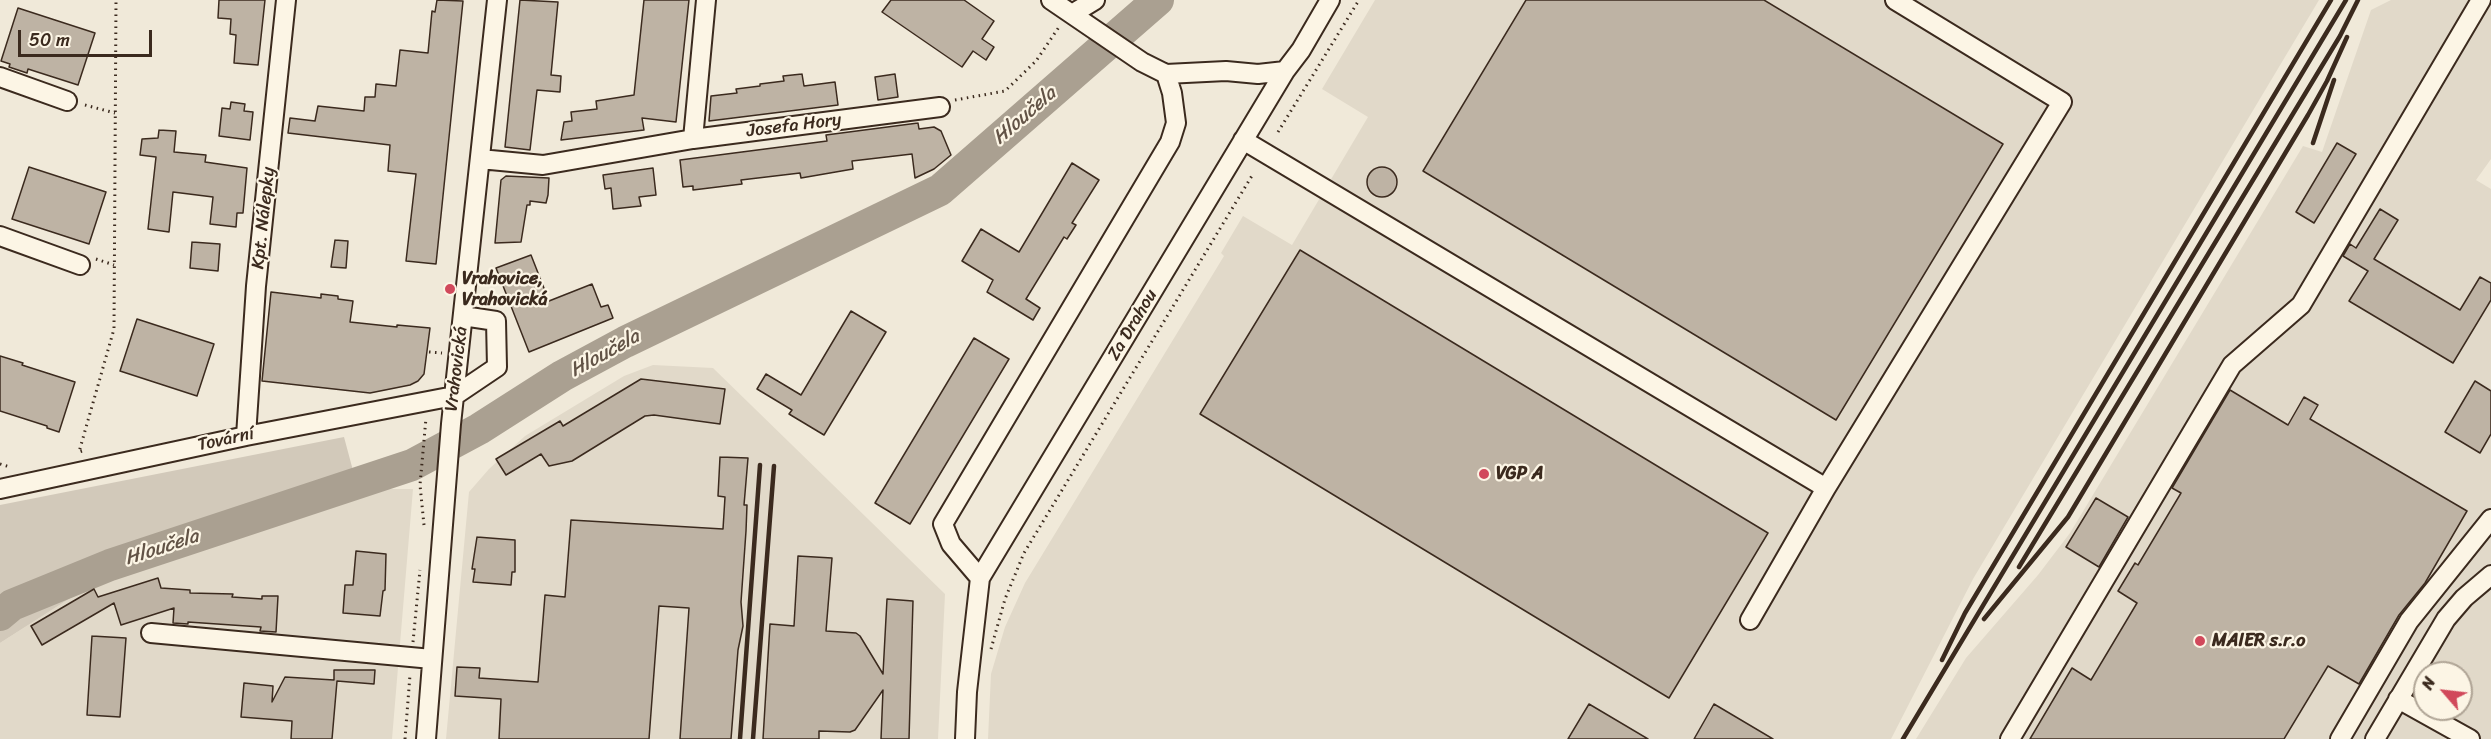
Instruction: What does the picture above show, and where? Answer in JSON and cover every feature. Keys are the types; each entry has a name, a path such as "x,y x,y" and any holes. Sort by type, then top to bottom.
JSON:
{"street":[{"name":"Kpt. Nálepky","path":"246,436 256,286 286,0"},
{"name":"Vrahovická","path":"426,739 451,424 497,0"},
{"path":"693,139 706,0"},
{"path":"1051,0 1142,63 1166,74 1226,71 1258,74 1285,71"},
{"path":"1071,13 1095,0"},
{"name":"Za Drahou","path":"965,739 967,692 980,578 1330,0"},
{"path":"1750,620 1826,488 2062,102 1895,0"},
{"path":"2010,739 2232,365 2301,305 2481,0"},
{"path":"980,578 951,544 944,524 1170,142 1176,123 1172,93 1166,74"},
{"path":"0,77 67,101"},
{"name":"Josefa Hory","path":"480,159 543,165 693,139 940,107"},
{"path":"1244,140 1826,488"},
{"path":"0,236 80,265"},
{"path":"454,396 497,367 496,321 463,316"},
{"name":"Tovární","path":"0,489 246,436 454,396"},
{"path":"2340,739 2409,621 2491,519"},
{"path":"2375,739 2446,619 2464,598 2491,575"},
{"path":"151,633 432,659"},
{"path":"2398,699 2470,739"}],"path":[{"path":"90,450 79,452 114,329 116,0"},
{"path":"1278,132 1359,0"},
{"path":"940,107 960,98 1005,91 1036,61 1071,13"},
{"path":"67,101 115,113"},
{"path":"990,654 1005,599 1024,553 1253,174"},
{"path":"424,526 420,485 426,426"},
{"path":"0,465 10,467"},
{"path":"405,739 420,562"}],"shaded area":[{"path":"1375,0 2319,0 1973,579 1891,739 988,739 991,674 1005,627 1025,583 1224,256 1221,253 1243,216 1292,245 1368,117 1322,89"},
{"path":"2391,0 2491,0 2491,159 2476,180 2491,189 2491,739 1916,739 1966,658 2038,575 2070,533 2303,146 2322,152 2371,10"},
{"path":"653,365 713,368 945,594 938,739 446,739 469,492 489,469 525,436 624,376"},
{"path":"344,437 359,493 94,583 0,643 0,505"},
{"path":"370,489 413,489 392,739 0,739 0,643 94,583"}],"building":[{"path":"219,0 265,0 258,65 234,63 236,35 230,34 231,19 218,18"},
{"path":"437,0 463,1 436,264 406,261 416,174 388,171 390,145 288,133 290,118 315,121 318,106 364,111 365,97 375,97 376,84 396,86 400,50 428,53 432,11 435,12"},
{"path":"520,0 558,2 551,75 561,76 560,92 537,90 530,150 505,147"},
{"path":"644,0 689,0 676,122 642,118 644,130 561,140 564,122 572,121 571,112 597,109 596,101 634,95"},
{"path":"891,0 964,0 994,21 982,39 994,47 986,60 973,51 962,67 882,12"},
{"path":"1526,0 1764,0 2003,144 1836,420 1423,171"},
{"path":"18,8 95,33 78,85 28,69 27,73 9,67 10,64 1,61"},
{"path":"802,74 804,86 835,82 838,105 709,121 711,96 737,93 736,89 784,81 783,76"},
{"path":"895,74 898,97 878,100 875,77"},
{"path":"231,102 245,104 244,111 253,112 250,140 219,136 222,108 230,109"},
{"path":"918,123 919,129 934,127 941,131 951,155 934,169 915,178 912,154 852,161 853,169 801,178 800,173 741,180 742,184 693,190 693,186 683,187 680,160 827,141 826,135"},
{"path":"159,130 176,131 174,152 206,155 205,162 247,168 243,213 237,213 236,227 210,224 213,197 173,192 169,232 148,229 156,157 140,155 142,139 158,138"},
{"path":"2337,143 2356,154 2314,223 2296,212"},
{"path":"1072,163 1099,180 1072,223 1076,225 1067,239 1064,237 1026,299 1040,308 1033,320 987,292 993,280 962,261 981,229 1019,252"},
{"path":"29,167 106,192 89,244 12,219"},
{"path":"1382,167 1393,171 1397,182 1393,193 1382,197 1371,193 1367,182 1371,171"},
{"path":"653,168 656,195 639,197 641,206 613,209 611,188 605,189 603,175"},
{"path":"506,176 549,178 548,195 546,203 530,201 530,205 527,205 521,242 495,243 501,180"},
{"path":"2380,209 2398,220 2374,259 2460,310 2480,277 2491,283 2491,300 2453,363 2349,301 2368,271 2343,256 2350,244 2356,248"},
{"path":"335,240 348,241 346,268 331,267"},
{"path":"192,242 220,244 218,271 190,268"},
{"name":"VGP A","path":"1300,250 1768,533 1669,698 1200,414"},
{"path":"531,255 549,301 592,284 601,307 608,305 613,318 529,352 496,268"},
{"path":"271,292 321,298 321,294 353,301 350,322 430,328 424,374 410,385 370,393 262,381"},
{"path":"851,311 886,332 824,435 789,414 792,410 757,389 766,374 801,395"},
{"path":"137,319 214,344 197,396 120,371"},
{"path":"974,338 1009,359 910,524 875,503"},
{"path":"0,356 75,382 59,432 0,411"},
{"path":"641,379 725,389 720,424 654,415 645,416 572,461 549,466 541,454 506,475 496,459 560,421 563,426"},
{"path":"2475,381 2491,391 2491,434 2480,453 2445,432"},
{"path":"2230,390 2288,425 2304,397 2318,405 2310,419 2467,511 2425,583 2399,615 2359,684 2328,666 2284,739 2030,739 2072,668 2091,680 2137,603 2118,591 2135,563 2138,565 2181,493 2172,488"},
{"path":"720,457 748,458 741,602 743,626 738,650 731,739 680,739 689,608 659,606 649,739 499,739 501,699 455,696 457,667 480,668 479,678 538,682 545,595 565,597 571,520 723,529 725,497 718,496"},
{"path":"2096,498 2128,517 2099,567 2066,547"},
{"path":"477,537 515,540 515,572 512,572 511,585 473,582 475,569 472,569"},
{"path":"356,551 386,554 385,590 380,616 343,613 345,585 353,585"},
{"path":"798,556 832,558 826,631 856,633 860,636 883,674 887,599 913,601 909,739 881,739 883,690 855,730 850,732 819,731 819,739 763,739 770,624 794,626"},
{"path":"158,578 161,588 190,590 190,593 233,594 232,597 262,599 262,596 278,596 276,632 260,631 261,627 173,623 174,608 121,625 114,603 42,645 31,626 94,589 98,597"},
{"path":"92,636 126,638 120,717 87,715"},
{"path":"334,670 375,670 374,684 337,681 332,739 291,739 292,721 241,717 244,683 273,686 272,702 285,677 334,680"},
{"path":"1589,704 1648,739 1568,739"},
{"path":"1714,704 1773,739 1694,739"}],"waterway":[{"name":"Hloučela","path":"0,615 12,605 110,565 412,465 479,429 562,376 625,342 940,190 1158,0"}],"railway":[{"path":"1942,660 1965,613 2331,0"},
{"path":"1903,739 2346,0"},
{"path":"2019,567 2340,36 2358,0"},
{"path":"1984,619 2068,517 2308,115 2347,37"},
{"path":"2313,143 2334,80"},
{"path":"740,739 760,465"},
{"path":"753,739 774,466"}],"place":[{"name":"Vrahovice, Vrahovická","path":"450,289"},
{"name":"VGP A","path":"1484,474"},
{"name":"MAIER s.r.o","path":"2200,641"}]}
